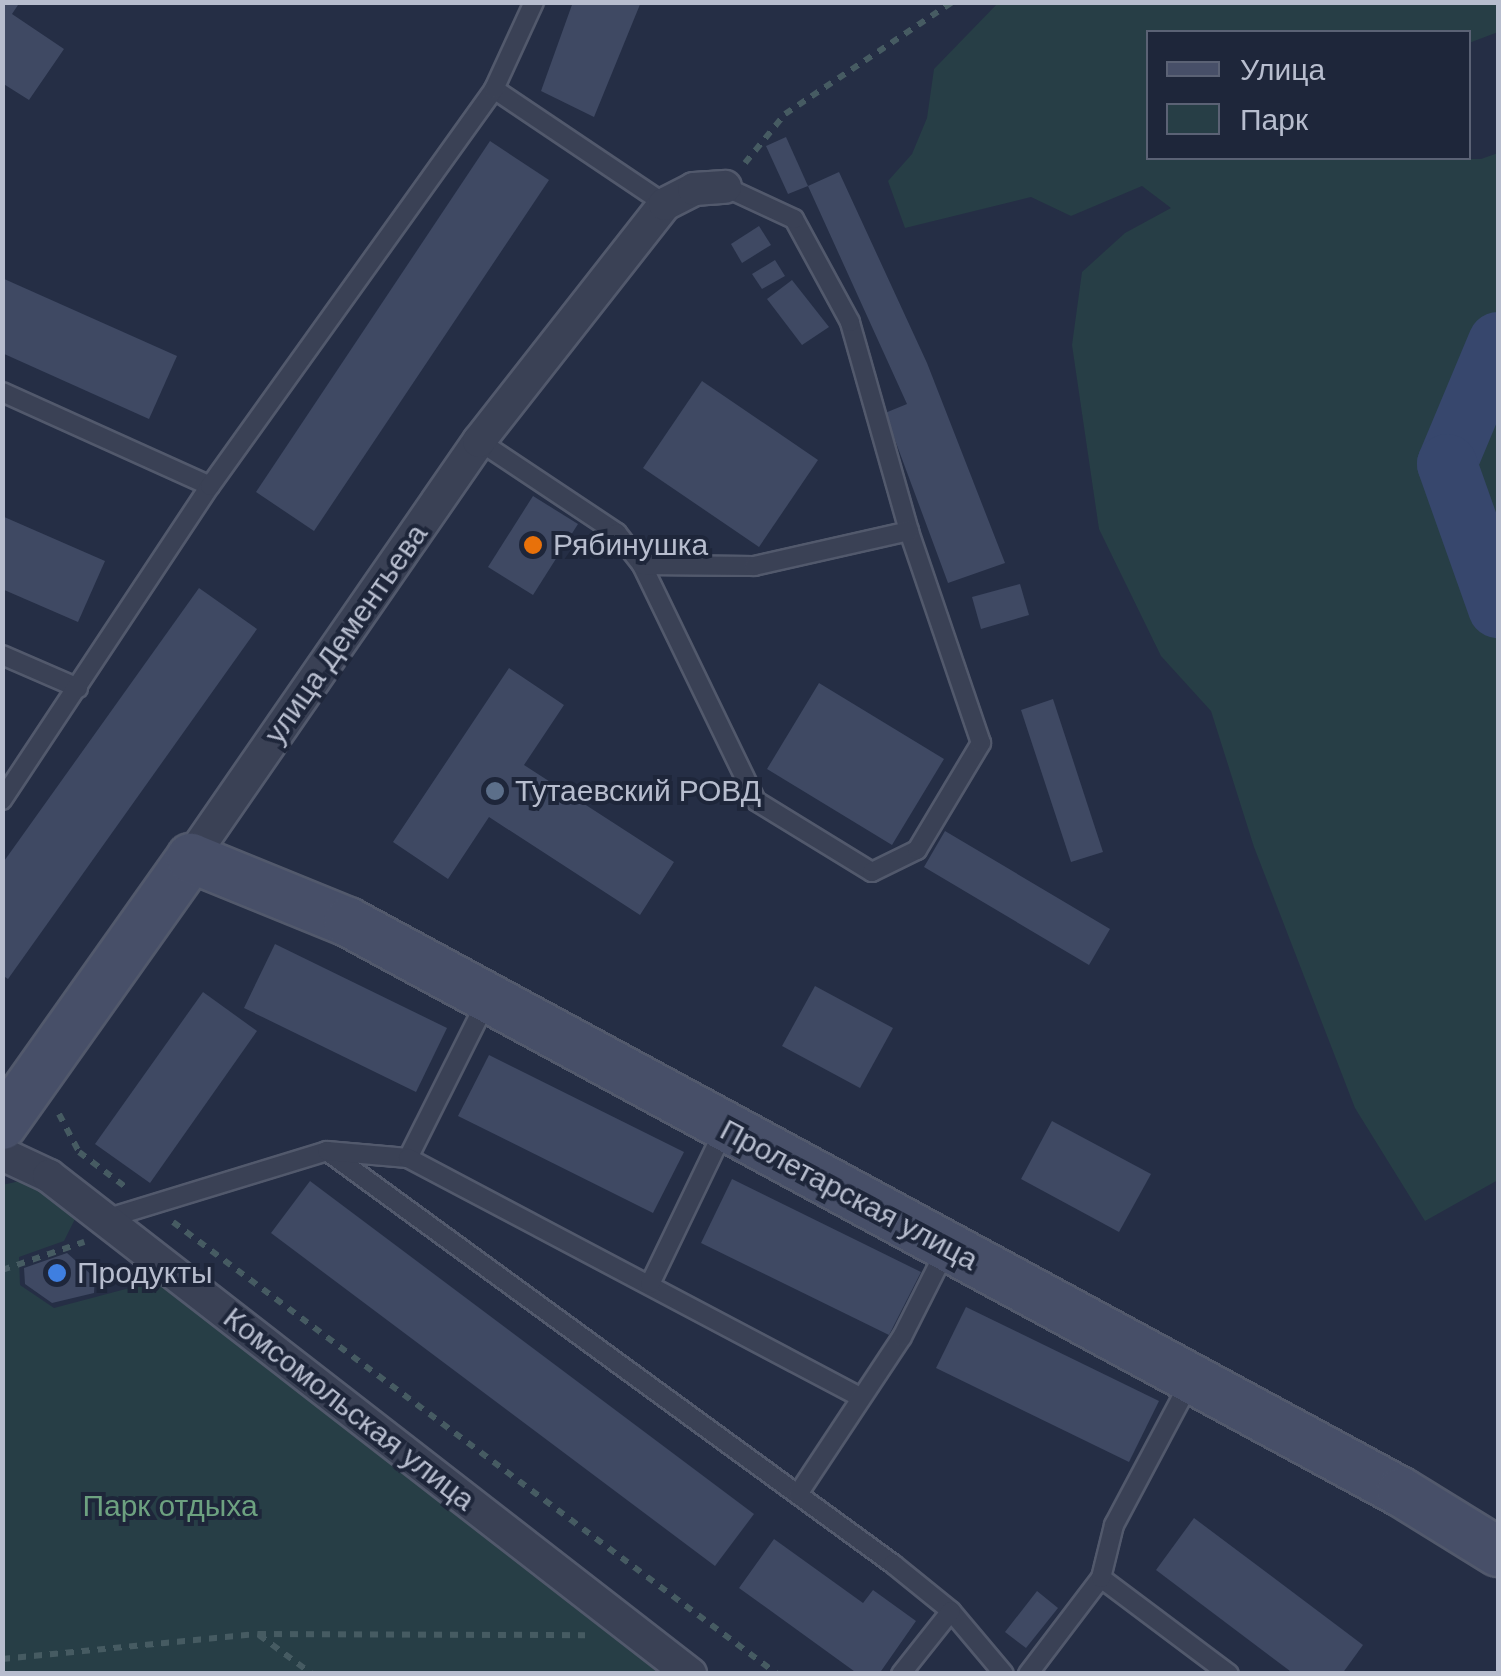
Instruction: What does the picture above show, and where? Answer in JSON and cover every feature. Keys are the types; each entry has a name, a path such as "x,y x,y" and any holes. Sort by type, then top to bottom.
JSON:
{"street":[{"path":"665,204 694,189 725,187"},
{"name":"улица Дементьева","path":"15,1107 478,442 665,204"},
{"name":"Пролетарская улица","path":"191,858 348,922 1498,1552"},
{"name":"Комсомольская улица","path":"2,1154 50,1176 690,1674"}],"lane":[{"path":"2,800 210,486 494,89 534,2"},
{"path":"494,89 665,204"},
{"path":"478,442 617,533 642,565 756,800 872,872 917,850 980,743 909,530 850,322 794,219 725,187"},
{"path":"2,392 210,486"},
{"path":"642,565 754,566 909,530"},
{"path":"2,655 78,688"},
{"path":"408,1158 486,1000"},
{"path":"650,1284 724,1128"},
{"path":"327,1151 798,1494 951,1611 1004,1674"},
{"path":"104,1219 327,1151 408,1158 860,1396"},
{"path":"798,1494 902,1337 947,1247"},
{"path":"1028,1674 1101,1578 1114,1525 1191,1381"},
{"path":"1101,1578 1229,1674"},
{"path":"901,1674 951,1611"}],"path":[{"path":"725,187 784,114 952,2"},
{"path":"15,1107 59,1114 79,1152 777,1674"},
{"path":"2,1270 90,1240 104,1219"},
{"path":"258,1634 312,1674"},
{"path":"2,1659 258,1634 642,1636"}],"green space":[{"path":"998,3 1498,3 1498,32 1471,42 1471,30 1146,30 1146,160 1471,160 1498,153 1498,1180 1425,1221 1355,1108 1254,847 1211,711 1161,656 1099,529 1072,345 1082,272 1125,233 1171,208 1142,186 1071,216 1031,197 905,228 888,181 912,154 927,118 934,69"},
{"name":"Парк отдыха","path":"20,1181 36,1184 77,1215 64,1241 19,1257 20,1285 54,1308 156,1281 662,1673 3,1674 2,1185"}],"building":[{"path":"2,2 20,2 12,14 64,49 29,100 2,83"},
{"path":"573,2 641,2 594,117 541,91"},
{"path":"786,137 808,186 788,194 766,146"},
{"path":"490,141 549,180 314,531 256,492"},
{"path":"839,172 927,363 1005,563 948,583 885,413 907,404 808,186"},
{"path":"759,226 771,245 742,263 731,244"},
{"path":"775,260 785,276 762,289 752,274"},
{"path":"2,278 177,356 149,419 2,353"},
{"path":"792,280 829,327 802,345 767,299"},
{"path":"702,381 818,460 759,547 643,468"},
{"name":"Рябинушка","path":"533,496 578,524 533,595 488,567"},
{"path":"2,516 105,561 78,622 2,589"},
{"path":"1020,584 1029,615 981,629 972,597"},
{"path":"199,588 257,629 8,979 2,975 2,864"},
{"name":"Тутаевский РОВД","path":"509,668 564,705 524,765 674,862 640,915 489,817 448,879 393,842"},
{"path":"819,683 944,759 892,845 767,769"},
{"path":"1053,699 1103,852 1071,862 1021,710"},
{"path":"945,831 1110,929 1089,965 924,867"},
{"path":"275,944 447,1028 416,1092 244,1008"},
{"path":"815,986 893,1028 860,1088 782,1046"},
{"path":"203,992 257,1031 150,1183 95,1144"},
{"path":"489,1055 684,1152 653,1213 458,1116"},
{"path":"1052,1121 1151,1174 1119,1232 1021,1179"},
{"path":"732,1179 921,1272 889,1335 701,1243"},
{"path":"310,1181 754,1514 715,1566 271,1233"},
{"name":"Продукты","path":"67,1253 95,1278 94,1293 52,1303 25,1284 24,1268"},
{"path":"966,1307 1159,1401 1129,1462 936,1368"},
{"path":"1194,1518 1363,1645 1342,1674 1294,1674 1156,1570"},
{"path":"774,1539 863,1603 873,1590 916,1621 879,1674 858,1674 739,1588"},
{"path":"1037,1591 1058,1608 1026,1648 1005,1632"}],"waterway":[{"path":"1498,342 1447,464 1498,608"}],"place":[{"name":"Рябинушка","path":"533,545"},
{"name":"Тутаевский РОВД","path":"495,791"},
{"name":"Продукты","path":"57,1273"}]}
